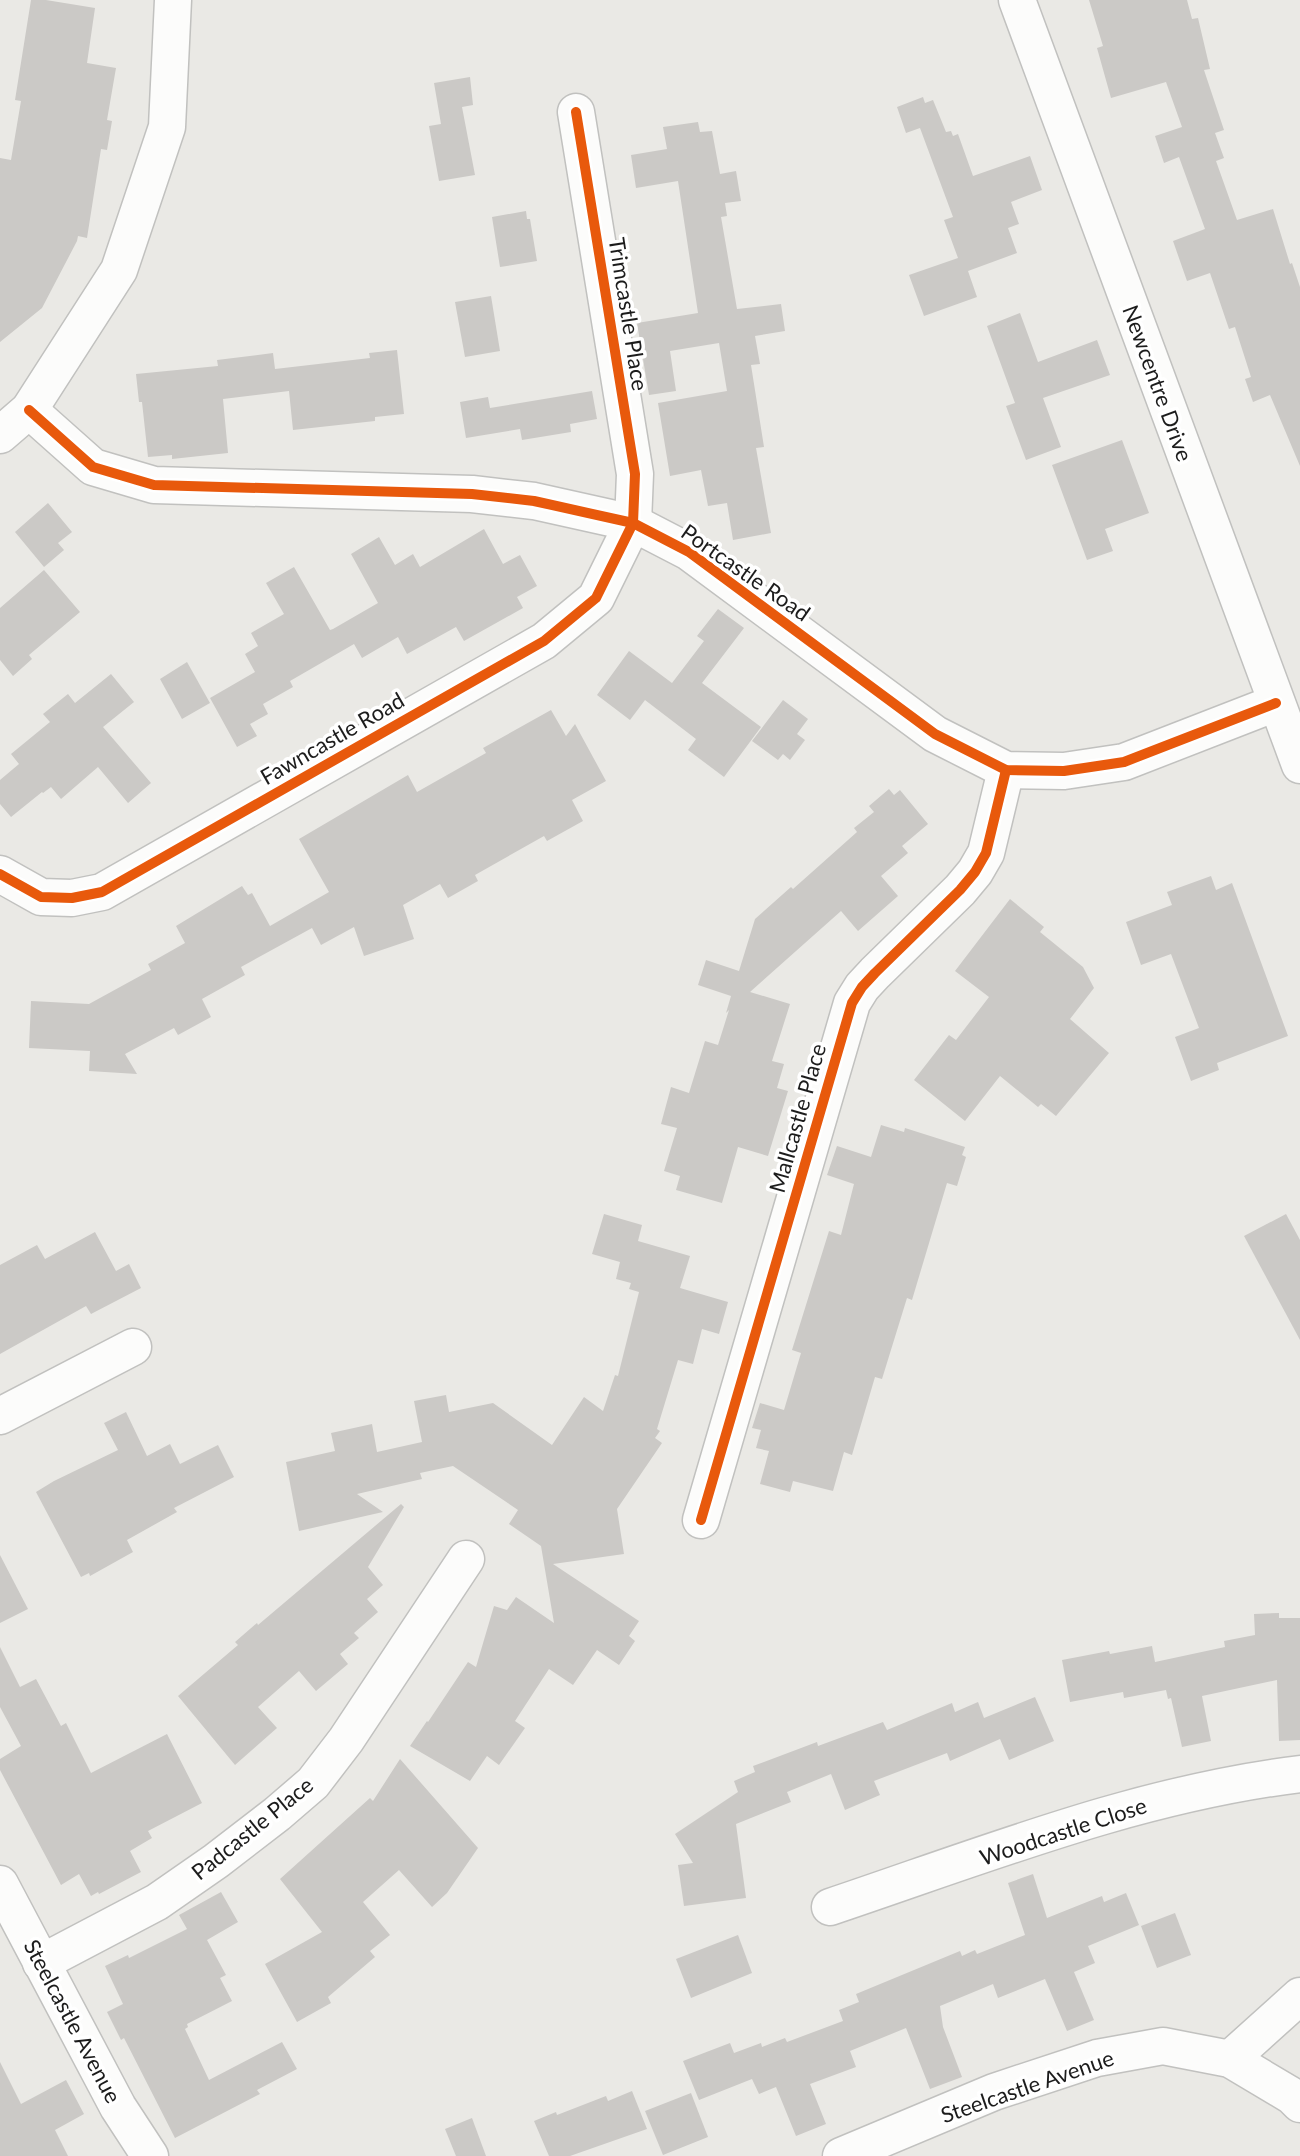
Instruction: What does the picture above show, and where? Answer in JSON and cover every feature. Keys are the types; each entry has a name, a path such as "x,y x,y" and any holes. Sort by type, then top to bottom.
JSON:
{"street":[{"path":"0,435 29,410 119,270 167,127 173,0"},
{"name":"Newcentre Drive","path":"1017,0 1300,765"},
{"name":"Trimcastle Place","path":"576,112 635,474 633,523"},
{"name":"Portcastle Road","path":"29,410 93,467 154,485 472,494 534,501 633,523 689,552 935,734 1006,770 1064,771 1124,762 1276,703"},
{"name":"Fawncastle Road","path":"0,874 41,897 72,898 102,892 544,641 596,598 633,523"},
{"name":"Mallcastle Place","path":"701,1520 852,1003 875,973 975,872 986,853 1006,770"},
{"path":"0,1416 133,1347"},
{"name":"Padcastle Place","path":"41,1963 157,1902 216,1861 313,1783 346,1740 466,1559"},
{"name":"Woodcastle Close","path":"830,1907 1105,1814 1205,1788 1300,1774"},
{"name":"Steelcastle Avenue","path":"0,1884 118,2107 150,2156"},
{"path":"1230,2059 1300,1996"},
{"name":"Steelcastle Avenue","path":"841,2156 994,2092 1097,2058 1163,2046 1230,2059 1292,2096 1300,2104"}],"building":[{"path":"31,0 95,8 87,63 116,68 107,120 112,121 107,150 101,149 87,238 78,236 42,308 0,342 0,158 11,160 21,101 15,100"},
{"path":"1089,0 1187,0 1192,19 1198,18 1210,69 1204,70 1224,130 1215,133 1224,158 1216,161 1237,220 1273,209 1300,287 1300,466 1270,395 1253,402 1245,379 1251,377 1235,327 1229,329 1210,273 1187,281 1173,241 1205,229 1179,157 1164,163 1155,136 1182,127 1166,82 1111,98 1097,48 1103,46"},
{"path":"470,77 473,105 462,107 475,175 439,181 429,126 441,124 434,83"},
{"path":"923,97 925,103 933,100 946,132 951,131 953,136 958,134 973,176 1030,156 1042,190 1011,202 1019,224 1008,228 1017,253 968,271 977,297 924,316 909,275 958,258 944,220 953,217 920,128 906,133 897,107"},
{"path":"698,122 700,132 712,131 720,174 736,171 741,201 725,203 727,216 721,217 737,309 781,304 785,331 755,336 760,364 751,365 764,447 756,448 771,533 733,540 727,503 708,506 701,470 670,476 658,403 727,391 719,343 670,351 676,391 649,395 637,323 698,313 678,181 636,188 631,155 667,149 663,127"},
{"path":"526,211 537,261 500,267 492,217"},
{"path":"491,296 500,351 465,357 455,302"},
{"path":"1020,313 1038,362 1097,340 1110,375 1043,398 1061,447 1026,460 1006,406 1015,403 987,326"},
{"path":"397,350 404,414 375,417 375,421 293,430 289,391 223,399 228,453 172,459 172,455 148,457 136,374 218,366 217,360 273,353 275,369 370,358 369,353"},
{"path":"592,391 597,419 570,424 571,432 522,440 520,429 466,438 460,402 488,397 490,408"},
{"path":"1122,440 1149,513 1105,529 1113,551 1087,560 1052,465"},
{"path":"48,503 72,532 58,543 64,550 44,567 15,532"},
{"path":"484,529 503,564 520,555 537,586 517,597 523,608 464,641 456,627 407,654 398,637 362,658 354,644 290,681 293,687 263,704 268,714 250,724 257,736 237,747 210,698 255,672 245,654 258,646 251,633 284,614 266,583 294,567 330,630 378,603 351,554 379,537 395,565 413,554 420,567"},
{"path":"44,570 80,612 29,655 32,659 13,676 0,660 0,608"},
{"path":"718,609 744,628 702,683 761,727 724,777 688,750 696,739 645,700 630,720 597,695 629,651 672,683 704,641 697,636"},
{"path":"187,662 210,703 182,719 160,679"},
{"path":"111,674 134,702 103,727 151,783 128,803 98,767 61,799 51,787 11,817 0,804 0,780 19,764 11,754 50,722 43,714 68,694 75,703"},
{"path":"783,700 808,719 797,734 805,740 790,760 783,754 778,760 752,741"},
{"path":"551,710 566,736 575,724 606,781 572,800 583,821 547,841 544,836 475,875 478,881 448,898 440,884 403,905 414,939 364,956 354,927 321,945 312,928 241,967 245,975 202,999 211,1017 178,1035 174,1028 125,1054 137,1074 89,1071 90,1051 29,1048 31,1001 89,1004 151,970 148,964 185,943 176,926 242,886 248,895 252,893 270,926 329,892 299,839 408,775 417,792 486,753 483,748"},
{"path":"889,789 894,795 900,790 928,824 902,846 908,853 881,876 898,896 858,931 841,911 750,992 790,1004 772,1061 784,1064 777,1088 788,1091 768,1156 738,1147 722,1203 676,1190 680,1176 664,1171 677,1128 661,1124 671,1087 689,1093 705,1041 718,1045 731,996 698,985 706,960 739,971 755,919 857,832 854,828 874,812 869,806"},
{"path":"1211,876 1216,890 1232,883 1288,1036 1217,1063 1219,1070 1191,1081 1175,1037 1199,1028 1171,954 1141,965 1126,922 1172,905 1167,892"},
{"path":"1010,899 1044,927 1040,932 1083,967 1094,988 1070,1019 1109,1053 1056,1116 1041,1104 1038,1107 1000,1076 965,1121 914,1080 949,1035 956,1040 989,997 955,971"},
{"path":"881,1125 904,1132 905,1128 965,1147 962,1155 966,1157 957,1186 947,1183 912,1300 907,1298 882,1379 875,1377 852,1455 844,1452 833,1491 793,1481 790,1492 760,1484 769,1451 756,1448 761,1430 752,1428 760,1403 784,1410 801,1353 792,1350 829,1231 841,1235 854,1184 827,1175 837,1146 871,1157"},
{"path":"604,1214 642,1225 638,1241 690,1256 680,1288 728,1302 719,1334 702,1329 693,1364 678,1360 657,1429 660,1431 655,1438 662,1443 617,1509 624,1554 553,1564 639,1621 629,1636 635,1641 619,1665 597,1650 573,1685 549,1669 515,1721 525,1728 499,1765 487,1756 470,1781 410,1746 468,1662 476,1667 494,1606 507,1610 516,1597 554,1623 541,1546 509,1524 518,1510 453,1466 420,1473 422,1479 357,1494 383,1512 299,1531 286,1462 335,1451 331,1433 372,1424 377,1452 422,1442 414,1401 446,1395 449,1412 493,1403 552,1445 584,1397 603,1411 615,1375 618,1376 639,1292 629,1289 631,1283 616,1279 620,1262 592,1254"},
{"path":"1286,1214 1300,1240 1300,1340 1244,1236"},
{"path":"95,1232 116,1271 129,1264 141,1288 91,1314 86,1306 0,1354 0,1265 37,1245 45,1259"},
{"path":"126,1412 147,1456 170,1444 180,1464 218,1445 234,1477 174,1508 177,1512 127,1540 133,1552 90,1576 89,1573 81,1577 36,1492 118,1450 104,1423"},
{"path":"401,1504 404,1507 368,1567 383,1585 367,1599 378,1612 354,1633 359,1638 340,1654 348,1664 316,1691 299,1671 258,1707 277,1728 235,1765 178,1696 238,1645 235,1642 257,1623"},
{"path":"0,1555 28,1609 0,1623"},
{"path":"1279,1613 1279,1618 1300,1618 1300,1740 1279,1741 1277,1680 1202,1696 1211,1741 1182,1747 1171,1698 1168,1699 1166,1690 1124,1698 1123,1692 1070,1702 1062,1660 1152,1646 1155,1662 1225,1647 1224,1641 1255,1635 1254,1614"},
{"path":"0,1647 20,1687 36,1679 61,1726 66,1723 91,1773 167,1734 202,1803 148,1831 152,1838 130,1851 141,1872 99,1894 91,1896 79,1874 61,1885 0,1770 0,1759 21,1746 0,1707"},
{"path":"1035,1697 1054,1741 1009,1760 1000,1739 950,1761 947,1753 874,1781 880,1795 845,1810 831,1774 787,1792 791,1802 736,1824 746,1898 684,1906 678,1865 693,1863 675,1834 738,1792 734,1781 755,1772 753,1766 883,1722 887,1730 952,1703 955,1712 978,1702 984,1718"},
{"path":"400,1759 478,1848 447,1893 432,1907 399,1870 363,1902 390,1935 370,1951 375,1957 328,1997 331,2003 297,2022 265,1964 322,1932 280,1879 370,1798 373,1801"},
{"path":"1033,1874 1047,1918 1102,1896 1104,1902 1126,1893 1139,1925 1088,1946 1095,1963 1074,1972 1094,2020 1067,2031 1045,1979 998,1998 993,1984 940,2006 943,2027 962,2077 930,2089 906,2028 850,2051 856,2067 810,2084 826,2124 796,2136 776,2087 759,2094 752,2079 699,2100 683,2061 730,2043 734,2053 785,2038 787,2042 843,2021 839,2010 859,2002 856,1994 960,1951 962,1956 975,1950 977,1954 1025,1935 1008,1883"},
{"path":"221,1892 238,1922 207,1940 226,1975 220,1978 232,2001 187,2024 185,2029 209,2080 282,2042 297,2069 257,2090 260,2094 175,2138 124,2038 121,2040 107,2012 123,2004 105,1966 128,1955 129,1958 187,1929 179,1915"},
{"path":"1175,1913 1191,1955 1157,1968 1141,1926"},
{"path":"738,1935 752,1973 691,1998 676,1959"},
{"path":"0,2062 21,2104 66,2080 84,2114 55,2130 68,2156 0,2156"},
{"path":"632,2091 647,2129 570,2156 549,2156 534,2121 606,2096 608,2101"},
{"path":"691,2093 708,2137 663,2155 645,2111"},
{"path":"472,2118 486,2156 456,2156 445,2129"}],"cycle path":[{"path":"0,874 41,897 72,898 102,892 544,641 596,598 633,523 635,474 576,112"},
{"path":"29,410 93,467 154,485 472,494 534,501 633,523 689,552 935,734 1006,770 1064,771 1124,762 1276,703"},
{"path":"701,1520 852,1003 875,973 975,872 986,853 1006,770"}]}
